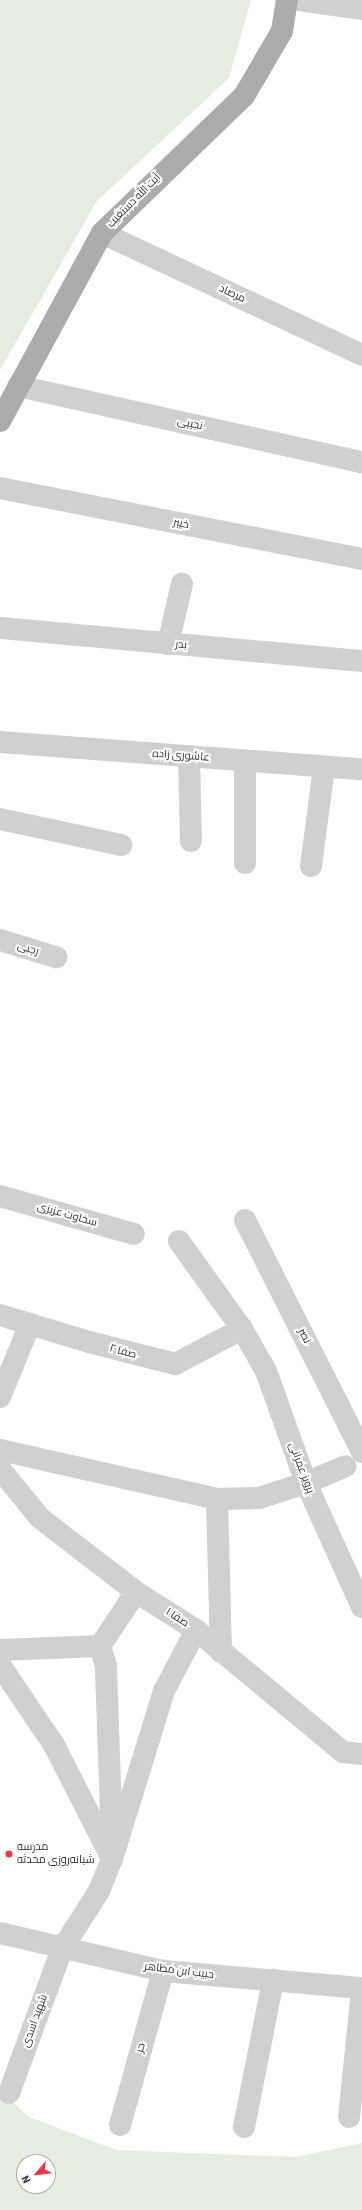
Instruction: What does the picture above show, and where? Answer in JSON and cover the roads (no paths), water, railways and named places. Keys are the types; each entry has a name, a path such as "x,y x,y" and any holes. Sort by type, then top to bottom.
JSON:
{"main road":[{"name":"آیت الله دستغیب","path":"0,421 102,233 244,96 282,31 287,0"}],"street":[{"path":"299,0 362,9"},
{"name":"مرصاد","path":"102,233 362,355"},
{"name":"نجیبی","path":"18,386 362,462"},
{"name":"خیبر","path":"0,488 362,559"},
{"path":"168,644 182,584"},
{"name":"بدر","path":"0,628 362,661"},
{"name":"عاشوری زاده","path":"0,742 362,769"},
{"path":"189,756 191,841"},
{"path":"245,761 245,863"},
{"path":"311,866 324,766"},
{"path":"0,819 122,846"},
{"name":"رجبی","path":"0,940 56,957"},
{"name":"سخاوت عزیزی","path":"0,1196 134,1234"},
{"name":"نصر","path":"245,1220 354,1459"},
{"name":"پرویز عمرانی","path":"179,1241 242,1329 266,1371 306,1483 361,1602"},
{"name":"صفا ۲","path":"0,1315 89,1342 175,1364 242,1329"},
{"path":"0,1397 30,1324"},
{"path":"0,1450 217,1499 259,1498 306,1483 354,1459"},
{"name":"صفا ۱","path":"0,1469 40,1518 136,1592 196,1630 343,1752 362,1754"},
{"path":"217,1499 221,1652"},
{"path":"100,1646 136,1592"},
{"name":"شهید اسدی","path":"9,2093 62,1949 99,1891 112,1859 164,1691 196,1630"},
{"path":"0,1650 100,1646"},
{"path":"100,1646 106,1666 112,1859"},
{"path":"0,1664 54,1746 112,1859"},
{"name":"حبیب ابن مظاهر","path":"0,1934 163,1971 273,1980 362,1990"},
{"name":"حر","path":"120,2125 163,1971"},
{"path":"244,2127 273,1980"},
{"path":"349,2117 362,1990"}],"place":[{"name":"مدرسه شبانه‌روزی محدثه","path":"9,1854"}]}
